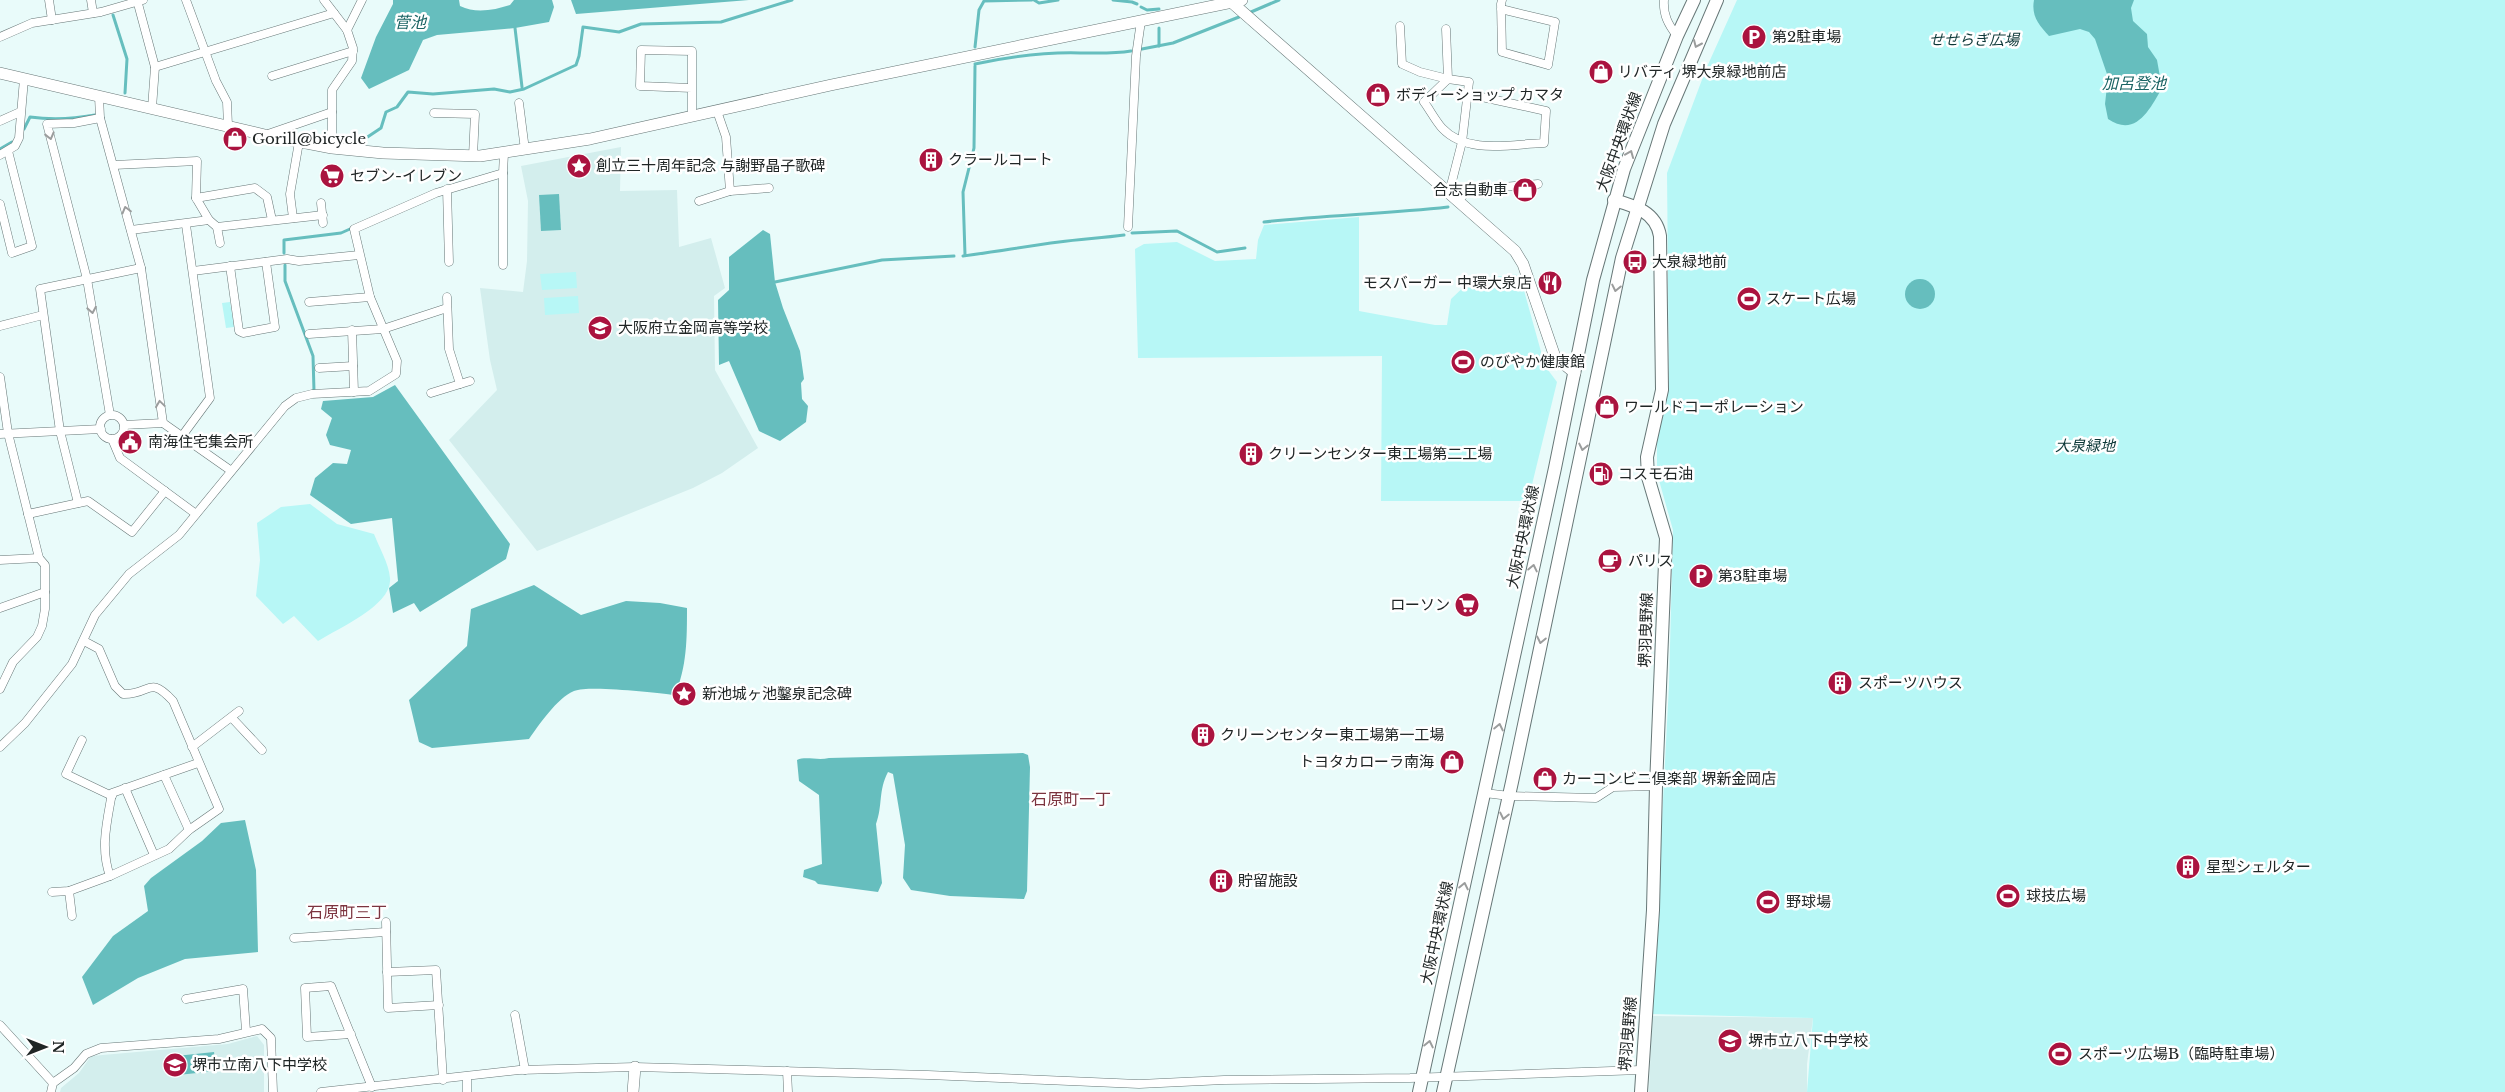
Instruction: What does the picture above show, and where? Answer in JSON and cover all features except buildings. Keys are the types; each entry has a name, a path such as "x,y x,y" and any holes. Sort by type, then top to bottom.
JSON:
{"main road":[{"name":"大阪中央環状線","path":"1419,1092 1575,373 1593,280 1624,169 1677,36 1694,0"},
{"path":"1443,1092 1622,258 1668,115 1717,0"},
{"name":"堺羽曳野線","path":"1614,200 1637,207 1654,218 1660,236 1662,390 1647,457 1648,477 1666,538 1653,910 1641,1092"}],"street":[{"path":"49,0 52,20"},
{"path":"91,0 93,13"},
{"path":"186,0 205,52 227,102 228,126"},
{"path":"324,0 347,30 352,51 352,61 332,90 332,148"},
{"path":"347,30 362,0"},
{"path":"1501,9 1555,22 1548,66 1502,52 1501,9 1502,0"},
{"path":"1664,0 1664,10 1668,24 1677,36"},
{"path":"0,36 32,23 93,13 139,1 155,67 152,108"},
{"path":"0,73 265,135 332,148 383,153 473,156 525,150 590,139 1234,1 1515,251 1523,264 1556,357 1575,373"},
{"path":"155,67 334,14"},
{"path":"1128,227 1136,56 1141,21"},
{"path":"1400,26 1402,64 1420,72 1469,82 1454,197"},
{"path":"1446,29 1448,79 1424,102 1443,129 1462,142 1483,146 1544,143 1546,111 1468,94"},
{"path":"692,88 640,86 641,50 692,51 692,88 692,116"},
{"path":"272,76 352,51"},
{"path":"0,155 8,151 19,138 24,79"},
{"path":"99,96 100,118 141,268 163,423"},
{"path":"519,103 525,150"},
{"path":"718,111 726,137 730,191"},
{"path":"0,121 20,112"},
{"path":"265,135 332,112"},
{"path":"434,113 475,114 473,156"},
{"path":"100,118 47,124 87,279 110,415"},
{"path":"294,218 290,194 299,142"},
{"path":"0,204 12,253 32,246 8,151"},
{"path":"503,265 504,153"},
{"path":"114,165 197,161 196,198 210,220 217,227 220,243"},
{"path":"0,747 25,723 72,664 95,615 129,574 179,535 230,470 285,406 296,398 312,394 369,391 396,374 398,361 382,329 370,297 354,229 395,209 447,189 503,173"},
{"path":"1454,197 1468,190 1538,184"},
{"path":"196,198 255,188 267,197 272,220"},
{"path":"699,201 730,191 769,188"},
{"path":"447,189 449,262"},
{"path":"217,227 294,218 323,219 321,203"},
{"path":"131,230 186,225 210,220"},
{"path":"182,436 210,398 186,225"},
{"path":"192,270 359,255"},
{"path":"230,266 239,331 243,333 274,327 266,262"},
{"path":"78,503 60,431 40,289 141,268"},
{"path":"309,302 370,297"},
{"path":"447,297 449,348 460,384"},
{"path":"309,334 382,329 447,308"},
{"path":"0,326 43,315"},
{"path":"352,330 354,392"},
{"path":"320,368 353,366"},
{"path":"0,377 4,434 39,558 45,565 45,609 37,637 13,662 2,680 0,689"},
{"path":"430,392 470,381"},
{"path":"124,425 118,416 110,415 102,421 101,429 104,435 112,439 120,458 196,514"},
{"path":"124,425 163,423 230,470"},
{"path":"112,439 120,436 124,425"},
{"path":"4,434 101,429"},
{"path":"28,514 88,501 132,532 165,491"},
{"path":"0,560 39,558"},
{"path":"0,608 45,592"},
{"path":"52,892 69,891 110,876 169,849 189,830 219,809 173,701 161,688 152,686 133,694 123,694 115,686 99,648 84,641"},
{"path":"192,747 239,711"},
{"path":"232,718 262,750"},
{"path":"82,740 66,774 112,796"},
{"path":"110,876 103,842 112,793 198,763"},
{"path":"164,775 189,830"},
{"path":"1484,793 1508,796 1596,798 1613,786 1656,786"},
{"path":"125,788 154,855"},
{"path":"69,891 72,916"},
{"path":"386,922 388,1008 439,1005"},
{"path":"294,938 386,932"},
{"path":"387,972 436,970 443,1080"},
{"path":"351,1034 307,1037 305,988 330,986 351,1034 372,1087"},
{"path":"186,999 243,989 246,1032"},
{"path":"515,1016 525,1070"},
{"path":"0,1025 53,1083"},
{"path":"51,1092 53,1083 74,1068 86,1054 101,1048 219,1039 262,1028 271,1038 273,1092"},
{"path":"322,1092 525,1070 635,1067 1139,1084 1224,1080 1641,1070"},
{"path":"633,1092 635,1067"},
{"path":"787,1071 788,1092"},
{"path":"467,1077 468,1092"}],"shaded area":[{"name":"大阪府立金岡高等学校","path":"621,147 620,191 677,190 679,247 711,238 725,288 714,296 715,370 758,448 722,473 693,488 537,551 449,440 497,390 490,360 480,288 523,292 527,261 528,201 521,166"},
{"name":"堺市立八下中学校","path":"1652,1016 1813,1018 1807,1064 1807,1092 1649,1092"},
{"name":"堺市立南八下中学校","path":"257,1036 264,1045 264,1092 60,1092 61,1088 79,1073 91,1056 228,1044"}],"green space":[{"name":"大泉緑地","path":"1737,0 2505,0 2505,1092 1807,1092 1813,1018 1652,1014 1669,685 1673,530 1657,473 1657,441 1669,385 1667,173 1706,69"},
{"name":"のびやか健康館","path":"1359,217 1359,311 1435,325 1447,325 1451,299 1470,281 1514,274 1520,276 1545,366 1557,382 1528,501 1381,501 1382,356 1138,358 1135,249 1144,244 1177,242 1215,261 1256,259 1258,240 1264,225"},
{"path":"576,272 577,288 542,290 540,274"},
{"path":"578,296 579,313 545,315 544,298"},
{"path":"230,302 234,327 226,328 222,303"},
{"path":"310,504 337,524 374,534 386,561 390,578 389,588 374,606 363,615 318,641 294,616 283,624 256,596 260,560 257,523 281,507"}],"water":[{"name":"菅池","path":"393,0 459,0 460,6 479,11 510,5 514,0 552,0 554,7 549,22 515,28 437,35 423,40 409,70 369,89 361,78 376,37 393,4"},
{"path":"571,0 749,0 576,14"},
{"name":"加呂登池","path":"2034,0 2134,0 2131,8 2133,21 2147,34 2148,47 2157,60 2162,88 2141,119 2127,125 2118,124 2108,119 2105,104 2108,77 2095,39 2089,32 2080,29 2049,36 2035,16"},
{"path":"559,194 561,230 541,231 539,195"},
{"path":"763,230 770,234 775,282 800,351 804,379 801,383 802,399 808,406 806,422 780,441 759,431 729,361 719,365 718,300 729,290 729,257"},
{"path":"1920,279 1931,283 1935,294 1931,305 1920,309 1909,305 1905,294 1909,283"},
{"path":"395,385 510,544 506,559 420,612 414,603 393,613 389,588 398,581 392,518 351,524 310,495 315,478 333,463 347,464 351,450 330,445 326,435 332,418 321,409 323,401 373,397"},
{"path":"534,585 581,615 626,601 660,603 687,608 684,663 675,695 623,690 582,689 574,691 561,699 529,739 432,748 419,742 409,700 467,646 471,609"},
{"path":"1023,753 1028,755 1030,767 1027,891 1024,899 950,896 911,890 903,878 905,845 893,774 888,772 883,785 876,824 882,883 878,892 818,884 803,877 804,870 822,864 819,795 799,781 797,760 804,758"},
{"path":"245,820 256,870 258,952 185,959 138,978 93,1005 82,977 113,936 148,911 144,886 151,878 202,841 221,823"},
{"path":"214,1052 216,1071 178,1075 176,1056"}],"waterway":[{"path":"361,144 366,138 381,128 386,112 397,107 408,92 433,94 494,89 510,92 524,89 576,65 583,27 619,32 641,24 721,22 792,0"},
{"path":"975,47 979,10 984,1 1032,0"},
{"path":"1034,0 1039,3 1058,0"},
{"path":"1113,0 1137,4"},
{"path":"1251,12 1279,0"},
{"path":"1141,7 1147,10 1159,9"},
{"path":"113,15 127,59 125,93"},
{"path":"1142,49 1173,43 1239,17"},
{"path":"515,28 522,87"},
{"path":"1159,28 1159,46"},
{"path":"975,64 1040,54 1131,51"},
{"path":"965,255 963,192 974,148 975,66"},
{"path":"24,129 30,117 62,119 95,115"},
{"path":"0,149 12,142"},
{"path":"1264,222 1448,207"},
{"path":"284,253 284,240 341,233 350,229"},
{"path":"1132,233 1177,231 1217,252 1245,248"},
{"path":"963,256 1124,235"},
{"path":"775,282 882,260 954,256"},
{"path":"285,265 285,281 313,356 314,391"}],"place":[{"name":"第2駐車場","path":"1754,37"},
{"name":"リバティ 堺大泉緑地前店","path":"1601,72"},
{"name":"ボディーショップ カマタ","path":"1378,95"},
{"name":"Gorill@bicycle","path":"235,139"},
{"name":"クラールコート","path":"931,160"},
{"name":"創立三十周年記念 与謝野晶子歌碑","path":"579,166"},
{"name":"セブン-イレブン","path":"332,176"},
{"name":"合志自動車","path":"1525,190"},
{"name":"大泉緑地前","path":"1635,262"},
{"name":"モスバーガー 中環大泉店","path":"1550,283"},
{"name":"スケート広場","path":"1749,299"},
{"name":"大阪府立金岡高等学校","path":"600,328"},
{"name":"のびやか健康館","path":"1463,362"},
{"name":"ワールドコーポレーション","path":"1607,407"},
{"name":"南海住宅集会所","path":"130,442"},
{"name":"クリーンセンター東工場第二工場","path":"1251,454"},
{"name":"コスモ石油","path":"1601,474"},
{"name":"パリス","path":"1610,561"},
{"name":"第3駐車場","path":"1701,576"},
{"name":"ローソン","path":"1467,605"},
{"name":"スポーツハウス","path":"1840,683"},
{"name":"新池城ヶ池鑿泉記念碑","path":"684,694"},
{"name":"クリーンセンター東工場第一工場","path":"1203,735"},
{"name":"トヨタカローラ南海","path":"1452,762"},
{"name":"カーコンビニ倶楽部 堺新金岡店","path":"1545,779"},
{"name":"星型シェルター","path":"2188,867"},
{"name":"貯留施設","path":"1221,881"},
{"name":"球技広場","path":"2008,896"},
{"name":"野球場","path":"1768,902"},
{"name":"堺市立八下中学校","path":"1730,1041"},
{"name":"スポーツ広場B（臨時駐車場）","path":"2060,1054"},
{"name":"堺市立南八下中学校","path":"175,1065"}],"district":[{"name":"石原町一丁","path":"1071,799"},
{"name":"石原町三丁","path":"347,912"}],"park label":[{"name":"せせらぎ広場","path":"1974,40"}]}
